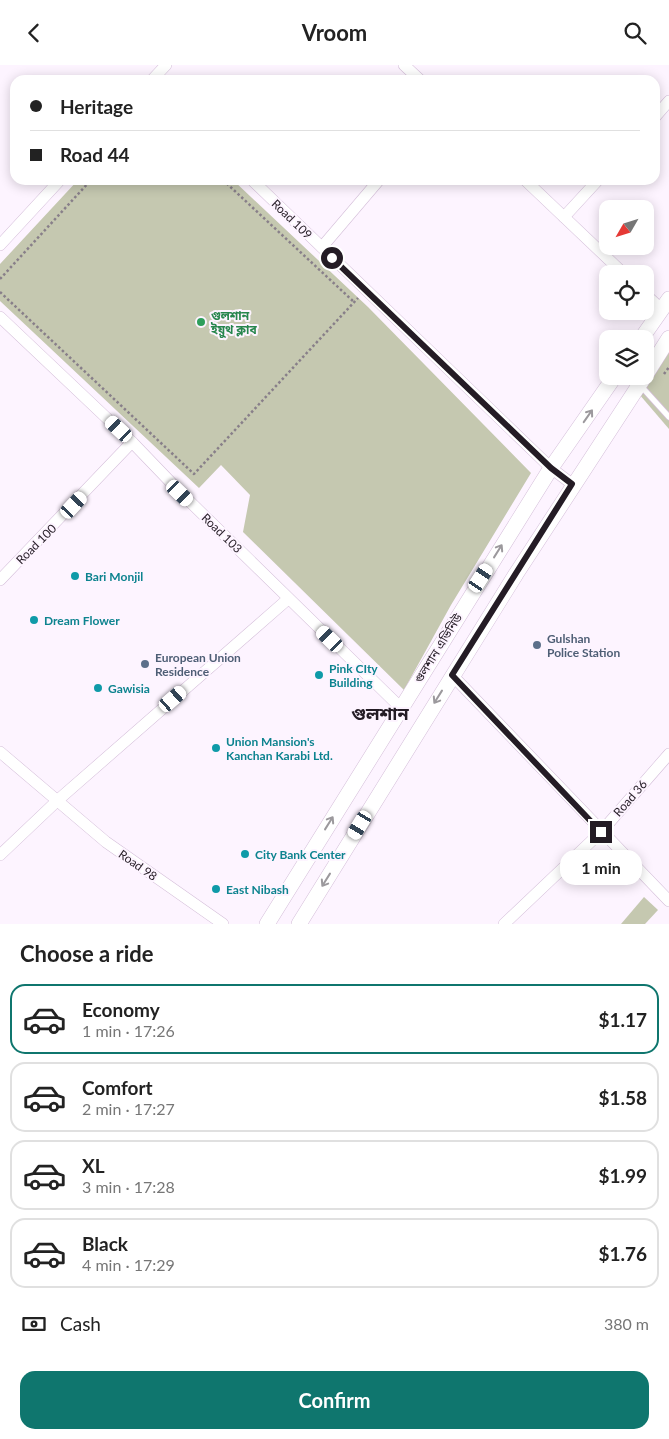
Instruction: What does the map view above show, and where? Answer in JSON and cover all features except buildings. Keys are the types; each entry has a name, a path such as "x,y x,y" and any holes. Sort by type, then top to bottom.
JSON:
{"main road":[{"path":"647,330 665,304"},
{"path":"654,362 669,338"},
{"name":"গুলশান এভিনিউ","path":"267,924 551,468 609,385"},
{"path":"298,924 572,484 639,385"}],"street":[{"path":"157,75 166,65"},
{"path":"660,111 669,101"},
{"path":"0,245 55,185"},
{"name":"Road 109","path":"257,185 551,468 572,484"},
{"path":"322,247 376,185"},
{"path":"530,185 615,265"},
{"path":"564,217 593,185"},
{"name":"Road 103","path":"0,317 132,442 288,599 401,708"},
{"name":"Road 100","path":"0,580 132,442"},
{"path":"0,855 58,800 288,599"},
{"path":"452,675 669,901"},
{"name":"Road 98","path":"0,752 106,842 223,924"},
{"name":"Road 36","path":"504,924 601,832 669,754"}],"lane":[{"path":"647,385 669,417"}],"path":[{"path":"0,279 86,185"},
{"path":"229,185 354,302"},
{"path":"0,292 194,474 365,290"}],"green space":[{"path":"73,185 238,185 368,307 531,473 451,605 404,690 243,532 250,495 221,465 199,488 0,301 0,264"},
{"path":"669,351 669,429 639,394 645,385 654,385 654,372"},
{"path":"644,897 658,910 645,924 621,924"}],"place":[{"name":"গুলশান ইয়ুথ ক্লাব","path":"201,322"},
{"name":"Bari Monjil","path":"75,576"},
{"name":"Dream Flower","path":"34,620"},
{"name":"Gulshan Police Station","path":"537,645"},
{"name":"European Union Residence","path":"145,664"},
{"name":"Pink CIty Building","path":"319,675"},
{"name":"Gawisia","path":"98,688"},
{"name":"Union Mansion's Kanchan Karabi Ltd.","path":"216,748"},
{"name":"City Bank Center","path":"245,854"},
{"name":"East Nibash","path":"216,889"}],"district":[{"name":"গুলশান","path":"380,713"}],"route":[{"path":"332,258 551,468 572,484 452,675 601,832"}]}
